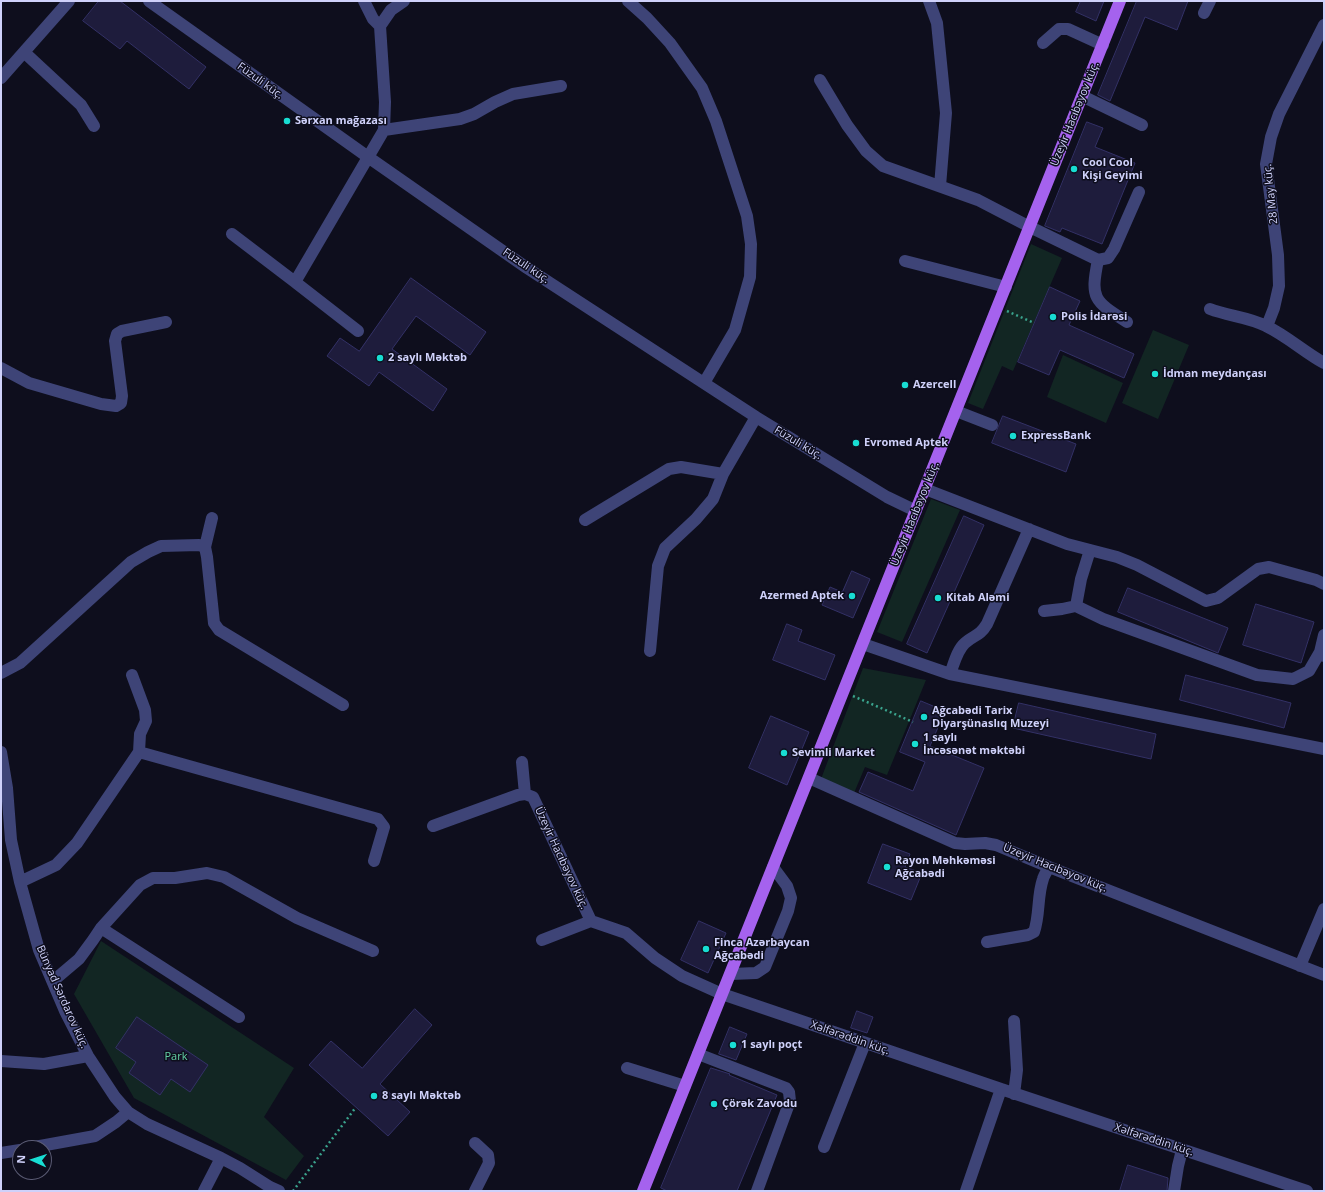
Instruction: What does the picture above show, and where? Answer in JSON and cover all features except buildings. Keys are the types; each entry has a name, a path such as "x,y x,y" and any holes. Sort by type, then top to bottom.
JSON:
{"main road":[{"name":"Üzeyir Hacıbəyov küç.","path":"643,1191 1120,1"}],"street":[{"path":"1,78 25,53 69,1"},
{"name":"Füzuli küç.","path":"149,1 527,268 756,417 887,497 916,510"},
{"path":"364,1 373,19 380,26"},
{"path":"295,282 384,130 385,102 380,26 391,10 404,1"},
{"path":"628,1 647,18 670,43 702,88 716,120 747,216 752,244 750,277 735,330 704,383"},
{"path":"929,1 936,23 946,113 940,186"},
{"path":"1204,13 1210,1"},
{"name":"28 May küç.","path":"1267,326 1274,308 1279,286 1278,255 1266,164 1271,137 1280,114 1324,25"},
{"path":"1043,43 1059,28 1068,30 1103,45"},
{"path":"25,53 81,105 94,126"},
{"path":"820,80 847,125 866,151 883,166 978,200 1098,260 1108,258 1114,249 1139,192"},
{"path":"384,130 460,118 474,114 513,94 561,86"},
{"path":"1082,96 1142,125"},
{"path":"232,234 358,331"},
{"path":"1098,260 1094,279 1094,291 1106,308 1127,322"},
{"path":"906,261 1006,287"},
{"path":"1210,309 1222,314 1248,319 1267,326 1324,363"},
{"path":"1,368 29,383 101,404 116,406 121,402 122,396 115,340 117,334 122,331 166,322"},
{"path":"956,411 992,425"},
{"path":"650,651 658,566 665,548 696,519 713,498 722,474 756,417"},
{"path":"585,520 669,469 681,467 722,474"},
{"path":"925,488 1067,544 1117,557 1137,565 1206,601 1218,598 1258,569 1269,566 1316,580 1324,584"},
{"path":"212,518 205,547 214,623 219,630 343,705"},
{"path":"950,674 959,652 965,643 981,633 987,624 1029,529"},
{"path":"1,673 20,663 131,562 161,546 199,545 205,547"},
{"path":"1076,606 1081,579 1090,550"},
{"path":"1044,610 1062,609 1076,606 1103,619 1257,675 1293,680 1309,671 1322,654 1324,634"},
{"path":"862,644 950,674 1324,749"},
{"path":"20,882 56,865 77,843 139,752 140,734 146,721 145,710 132,675"},
{"name":"Bünyad Sərdarov küç.","path":"1,752 7,788 11,840 20,882 39,950 65,1011 88,1056 115,1096 128,1112 147,1124 221,1158 279,1191"},
{"path":"139,752 378,819 384,827 374,861"},
{"path":"433,826 518,795 525,794 522,762"},
{"name":"Üzeyir Hacıbəyov küç.","path":"809,778 955,842 964,844 985,843 996,845 1048,867 1324,975"},
{"name":"Üzeyir Hacıbəyov küç.","path":"525,794 533,797 591,921 626,933 655,958 682,976 722,994"},
{"path":"730,974 756,973 765,967 788,911 791,898 787,886 773,867"},
{"path":"987,942 1028,935 1034,932 1037,925 1043,878 1048,867"},
{"path":"53,981 79,959 101,928 140,885 153,878 175,878 207,873 224,877 297,918 373,951"},
{"path":"1300,966 1324,909"},
{"path":"542,940 591,921"},
{"path":"101,928 239,1017"},
{"name":"Xəlfərəddin küç.","path":"722,994 1014,1094 1307,1191"},
{"path":"1014,1021 1017,1070 1014,1094"},
{"path":"824,1147 865,1043"},
{"path":"698,1054 786,1088 789,1092 790,1100 757,1191"},
{"path":"1,1061 44,1064 88,1056"},
{"path":"627,1068 685,1086"},
{"path":"966,1191 1001,1089"},
{"path":"52,1144 95,1136 128,1112"},
{"path":"475,1143 488,1155 489,1163 475,1191"},
{"path":"1174,1191 1182,1150"},
{"path":"1,1153 12,1151"},
{"path":"204,1191 221,1158"}],"path":[{"path":"998,307 1034,322"},
{"path":"844,692 913,722"},
{"path":"293,1191 356,1107"}],"green space":[{"path":"1031,244 1062,258 1013,371 1002,366 983,409 968,403"},
{"name":"İdman meydançası","path":"1153,330 1189,345 1158,419 1122,403"},
{"path":"1063,355 1123,383 1106,423 1047,397"},
{"path":"931,499 960,510 902,642 877,632"},
{"path":"863,668 926,680 887,775 865,767 854,793 821,779"},
{"name":"Park","path":"101,941 294,1068 264,1117 304,1156 286,1180 134,1098 74,994"}],"place":[{"name":"Sərxan mağazası","path":"287,121"},
{"name":"Cool Cool Kişi Geyimi","path":"1074,169"},
{"name":"Polis İdarəsi","path":"1053,317"},
{"name":"2 saylı Məktəb","path":"380,358"},
{"name":"İdman meydançası","path":"1155,374"},
{"name":"Azercell","path":"905,385"},
{"name":"ExpressBank","path":"1013,436"},
{"name":"Evromed Aptek","path":"856,443"},
{"name":"Azermed Aptek","path":"852,596"},
{"name":"Kitab Aləmi","path":"938,598"},
{"name":"Ağcabədi Tarix Diyarşünaslıq Muzeyi","path":"924,717"},
{"name":"1 saylı İncəsənət məktəbi","path":"915,744"},
{"name":"Sevimli Market","path":"784,753"},
{"name":"Rayon Məhkəməsi Ağcabədi","path":"887,867"},
{"name":"Finca Azərbaycan Ağcabədi","path":"706,949"},
{"name":"1 saylı poçt","path":"733,1045"},
{"name":"8 saylı Məktəb","path":"374,1096"},
{"name":"Çörək Zavodu","path":"714,1104"}]}
